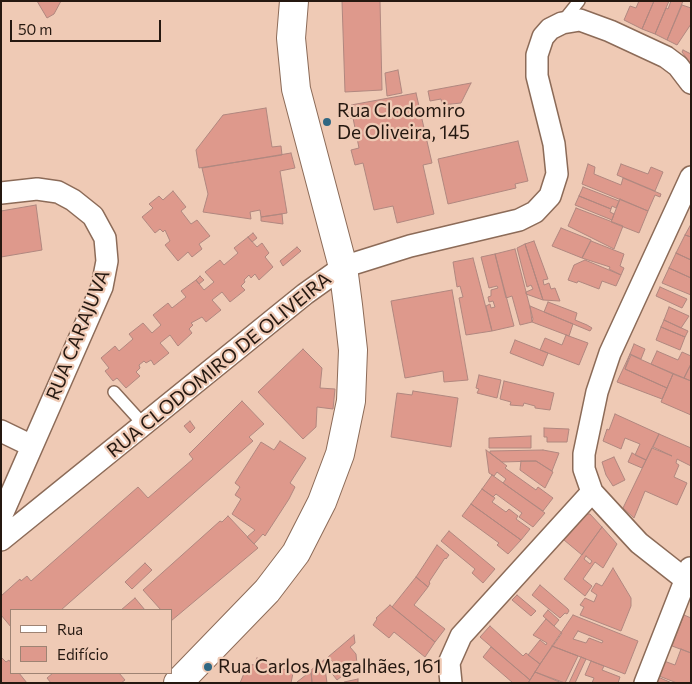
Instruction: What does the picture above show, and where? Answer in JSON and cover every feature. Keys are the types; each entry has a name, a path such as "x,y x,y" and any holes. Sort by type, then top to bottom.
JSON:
{"street":[{"name":"RUA CLODOMIRO DE OLIVEIRA","path":"1,540 305,294 343,267 296,89 291,38 294,1"},
{"path":"178,683 267,591 296,553 322,502 340,454 351,401 353,350 343,267 410,246 518,220 535,212 550,196 557,174 554,144 537,76 537,55 543,37 562,23 580,20 610,31 666,57 678,66 691,83"},
{"path":"645,683 688,573 639,543 592,492 584,470 584,454 597,392 610,353 691,177"},
{"name":"RUA CARAJUVA","path":"1,193 37,189 58,192 73,200 93,216 105,238 107,261 102,287 1,517"},
{"path":"1,431 32,446"},
{"path":"451,683 449,663 461,636 592,492"}],"lane":[{"path":"562,23 579,1"},
{"path":"114,392 144,424"}],"building":[{"path":"37,1 61,1 54,14 47,18"},
{"path":"342,1 380,1 382,90 345,92"},
{"path":"639,1 654,1 642,29 624,20 630,6 636,8"},
{"path":"654,1 669,1 655,34 642,29"},
{"path":"671,1 683,1 667,40 655,34"},
{"path":"682,5 691,8 691,24 677,45 667,40"},
{"path":"683,50 691,54 691,64 682,52"},
{"path":"398,70 402,93 387,96 385,73"},
{"path":"471,83 461,103 442,105 441,99 430,101 428,91"},
{"path":"416,93 432,163 423,165 434,214 397,223 393,206 374,210 363,163 355,165 351,150 359,148 353,118 347,119 346,113 352,112 351,105"},
{"path":"266,108 272,147 281,146 282,155 199,168 196,150 223,115"},
{"path":"518,141 528,181 515,184 516,188 448,204 438,159"},
{"path":"291,153 295,168 280,171 287,213 261,217 260,210 250,212 251,219 203,212 208,194 202,168"},
{"path":"588,164 595,167 594,174 621,185 623,178 661,194 660,197 655,195 648,211 582,184"},
{"path":"621,164 648,174 651,167 663,172 655,191 617,175"},
{"path":"583,187 619,201 616,208 612,206 611,209 579,196"},
{"path":"173,191 186,207 181,211 191,224 197,220 210,236 199,244 202,249 192,257 188,252 178,261 165,245 170,241 165,230 163,232 160,229 155,233 142,217 153,208 149,204 159,196 163,200"},
{"path":"579,196 611,209 610,212 614,214 612,220 575,205"},
{"path":"620,199 648,211 639,233 611,222"},
{"path":"36,205 42,250 1,257 1,211"},
{"path":"576,208 623,226 614,249 568,226"},
{"path":"282,214 283,224 261,221 261,217"},
{"path":"691,224 691,237 685,235"},
{"path":"561,228 591,240 582,258 552,246"},
{"path":"253,233 257,238 252,242 248,237"},
{"path":"685,235 691,237 691,260 676,253"},
{"path":"248,237 257,247 262,243 269,253 265,257 273,267 259,280 255,274 251,278 249,275 241,286 245,290 230,302 222,292 212,300 221,310 206,322 202,317 191,323 193,325 189,329 192,333 178,346 170,335 160,343 169,353 154,365 151,360 146,363 144,361 139,365 140,368 136,372 140,376 126,388 117,378 113,381 105,371 109,368 101,358 115,346 119,351 133,339 129,334 143,323 152,333 161,325 153,315 168,303 172,308 186,297 181,291 196,280 204,290 214,282 205,272 220,260 224,265 238,253 234,248"},
{"path":"534,241 548,279 543,280 544,285 549,283 551,289 555,288 560,301 543,300 525,244"},
{"path":"591,241 624,254 620,266 624,268 621,275 609,269 610,267 582,258"},
{"path":"525,244 543,300 526,294 526,292 533,289 531,285 527,287 517,248"},
{"path":"297,247 301,251 283,266 280,261"},
{"path":"515,249 533,319 532,322 520,325 512,296 506,298 495,254"},
{"path":"676,253 691,260 691,278 669,268"},
{"path":"495,254 514,326 492,331 486,306 490,304 491,308 495,307 493,301 489,302 488,297 491,296 491,290 498,288 497,286 489,288 481,257"},
{"path":"473,258 492,331 466,335 459,298 463,297 460,286 457,287 453,262"},
{"path":"585,260 621,275 616,286 602,281 599,289 578,281 577,283 568,280 574,265"},
{"path":"669,268 691,278 691,295 662,283"},
{"path":"200,276 204,280 199,284 196,280"},
{"path":"660,287 687,299 682,308 656,296"},
{"path":"452,290 468,380 444,382 443,371 405,378 391,301"},
{"path":"548,302 577,313 575,320 592,328 590,331 544,312"},
{"path":"530,306 573,324 569,336 532,322"},
{"path":"669,307 689,316 681,328 664,320"},
{"path":"664,320 688,331 685,337 661,327"},
{"path":"661,327 685,337 680,350 656,340"},
{"path":"566,335 588,343 579,365 540,350 545,338 562,345"},
{"path":"515,340 548,353 543,366 510,353"},
{"path":"634,344 645,349 641,359 630,354"},
{"path":"303,349 322,368 320,388 335,389 333,409 317,407 316,427 303,439 258,392"},
{"path":"657,351 678,360 682,352 691,356 691,364 684,378 651,364"},
{"path":"630,354 625,369 667,388 662,399 617,382"},
{"path":"631,355 673,374 667,388 625,369"},
{"path":"691,364 691,381 684,378"},
{"path":"673,374 691,381 691,415 661,402"},
{"path":"479,375 501,380 497,398 477,393 479,389 476,388"},
{"path":"504,381 554,393 550,410 535,408 535,406 524,403 523,406 510,405 511,402 500,399"},
{"path":"413,391 458,398 451,447 391,437 397,393 412,395"},
{"path":"242,401 264,424 249,437 253,441 62,609 10,609 10,626 1,615 1,596 20,579 21,581 27,576 31,581 138,487 148,498 193,459 189,454"},
{"path":"615,414 659,434 646,460 635,455 640,444 625,438 621,449 603,441"},
{"path":"190,421 195,428 190,433 184,426"},
{"path":"544,428 569,429 567,442 547,442 547,437 544,437"},
{"path":"659,434 691,448 691,466 677,459 676,463 679,465 674,477 687,483 677,505 645,491 634,518 623,508 652,448 672,456 653,447"},
{"path":"531,436 531,448 489,448 489,438"},
{"path":"280,441 306,458 290,483 295,487 289,499 265,536 263,534 254,544 247,537 255,530 232,514 241,499 235,495 240,487 235,483 261,442 274,450"},
{"path":"486,450 507,466 505,468 536,490 538,487 553,498 543,511 503,483 506,479 497,472 494,476 489,473"},
{"path":"543,450 559,453 552,471 536,461 502,462 490,453 490,451"},
{"path":"632,453 646,460 642,468 628,462"},
{"path":"614,457 625,480 613,486 606,475 602,462"},
{"path":"521,461 536,461 553,472 545,488 520,470"},
{"path":"492,475 545,513 533,527 519,517 522,513 496,494 493,497 482,489"},
{"path":"482,489 495,498 492,502 506,512 509,509 518,516 516,519 530,529 521,540 471,504"},
{"path":"471,504 521,540 508,554 497,545 499,543 462,516"},
{"path":"587,514 590,514 602,527 582,555 564,540"},
{"path":"228,516 258,548 172,620 172,609 160,609 143,590 220,521 222,522"},
{"path":"602,527 617,544 603,568 595,562 583,579 592,586 585,596 564,579","holes":["586,556 592,561 590,564 584,559"]},
{"path":"449,531 495,569 483,583 472,573 475,569 441,541"},
{"path":"437,545 449,555 429,582 428,587 416,577"},
{"path":"145,563 152,570 132,589 125,582"},
{"path":"613,568 631,598 631,606 621,631 580,615 584,607 580,605 585,598 594,602 597,595 591,591 596,583 602,586"},
{"path":"416,577 428,587 414,605 445,629 435,642 392,607"},
{"path":"540,585 568,609 567,614 565,613 560,618 532,595"},
{"path":"517,595 536,611 531,616 512,600"},
{"path":"135,598 144,609 122,609"},
{"path":"390,605 435,642 425,657 394,632 389,638 373,625 376,618"},
{"path":"548,610 559,620 554,626 543,616"},
{"path":"573,615 638,641 625,674 552,646","holes":["578,631 603,641 602,643 589,638 586,643 573,639"]},
{"path":"684,615 691,618 691,653 672,646"},
{"path":"546,619 562,633 540,664 528,655 540,640 546,645 547,643 533,635"},
{"path":"490,626 523,656 526,653 540,664 530,680 480,637"},
{"path":"354,635 355,643 350,647 356,654 357,664 337,680 330,671 337,666 328,657"},
{"path":"552,646 578,656 565,683 535,672"},
{"path":"491,647 530,680 528,683 513,683 483,657"},
{"path":"681,649 691,653 691,683 677,683 659,676 664,661 675,665"},
{"path":"1,657 6,662 9,660 10,662 10,674 20,674 27,683 1,683"},
{"path":"581,657 586,659 575,683 569,683"},
{"path":"257,658 293,673 291,683 240,683 248,664 254,665"},
{"path":"324,660 327,683 312,683 311,670"},
{"path":"591,661 604,666 602,670 620,677 618,683 592,683 594,678 585,675"},
{"path":"311,671 312,683 297,683 297,682"},
{"path":"535,672 562,683 528,683"},
{"path":"52,674 120,674 125,680 121,683 51,683 47,678"},
{"path":"658,677 672,683 656,683"},
{"path":"358,679 358,683 344,683 344,682"}],"place":[{"name":"Rua Clodomiro De Oliveira, 145","path":"327,122"},
{"name":"Rua Carlos Magalhães, 161","path":"208,667"}]}
